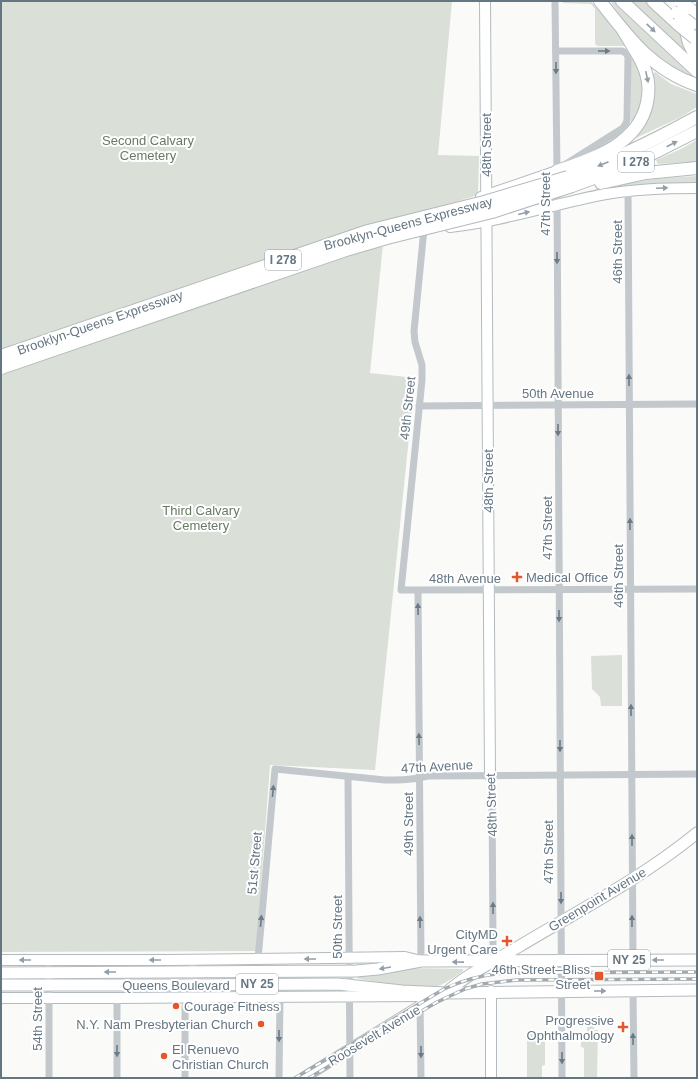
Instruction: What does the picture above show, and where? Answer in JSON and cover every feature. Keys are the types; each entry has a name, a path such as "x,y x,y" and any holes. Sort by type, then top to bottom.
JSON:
{"highway":[{"path":"600,1 643,52 663,69 697,85"},
{"path":"622,1 697,72"},
{"path":"653,1 677,18 692,18"},
{"path":"660,1 677,18"},
{"path":"692,18 683,20 687,37 697,60"},
{"path":"557,171 583,162 610,149 631,134 641,121 648,100 647,76 640,59 623,30"},
{"name":"Brooklyn-Queens Expressway","path":"1,356 389,225 491,200 571,184 606,162 635,149 692,119"},
{"name":"Brooklyn-Queens Expressway","path":"1,368 367,244 513,206 571,184 632,164 697,131"},
{"path":"571,184 671,170 697,168"}],"main road":[{"name":"Greenpoint Avenue","path":"446,993 454,986 494,961 632,879 668,856 697,833"},
{"name":"Queens Boulevard","path":"1,973 349,971 373,970 421,962 697,960"},
{"name":"Queens Boulevard","path":"1,985 349,984 402,991 446,993 490,991 697,990"}],"street":[{"name":"48th Street","path":"485,1 488,590 494,961"},
{"name":"47th Street","path":"555,1 562,1078"},
{"path":"1,363 380,234 557,171 567,163 623,128 626,123 628,58 625,52 556,51"},
{"name":"Brooklyn-Queens Expressway","path":"380,234 486,222 594,196 628,191 660,188 697,188"},
{"name":"46th Street","path":"628,191 633,960"},
{"name":"49th Street","path":"401,590 423,369 415,342 414,331 424,229"},
{"name":"50th Avenue","path":"419,406 697,404"},
{"name":"48th Avenue","path":"401,590 697,589"},
{"name":"49th Street","path":"418,591 421,962"},
{"name":"47th Avenue","path":"275,769 385,780 412,780 428,776 697,774"},
{"name":"51st Street","path":"258,960 275,769"},
{"name":"50th Street","path":"348,777 350,1078"},
{"name":"Queens Boulevard","path":"1,960 258,960 405,957 421,962"},
{"name":"54th Street","path":"49,960 49,1078"},
{"path":"185,1078 185,1007 194,960"},
{"path":"633,990 634,1078"},
{"path":"490,991 491,1078"},
{"name":"Roosevelt Avenue","path":"303,1078 349,1050 420,1002 446,993"},
{"name":"Queens Boulevard","path":"1,998 349,997 420,1002"},
{"path":"117,998 117,1078"},
{"path":"279,1078 280,998"},
{"path":"420,1002 421,1078"}],"green space":[{"name":"Second Calvary Cemetery","path":"1,1 452,1 438,155 479,156 478,195 398,220 1,353"},
{"path":"563,1 591,1 633,54 644,78 641,111 620,139 584,156 627,129 631,122 631,54 625,46 598,46 595,44 595,9 591,4 563,3"},
{"path":"612,1 617,1 697,76 697,79 687,76 655,57 629,28 612,4"},
{"path":"626,1 646,1 682,31 696,64"},
{"path":"655,72 671,84 697,94 697,107 681,117 623,144 644,121 651,76"},
{"path":"697,140 697,162 658,164 656,160"},
{"path":"697,176 697,183 568,198 566,197 631,182"},
{"name":"Third Calvary Cemetery","path":"383,244 370,373 415,378 375,770 270,765 256,951 1,952 1,373"},
{"path":"622,655 622,706 601,706 600,697 592,689 591,656"},
{"path":"413,968 463,969 463,971 436,987 422,987 357,978 359,976"},
{"path":"584,1017 594,1017 594,1030 598,1030 597,1078 584,1078 584,1048 581,1047 581,1032 587,1032 587,1026 584,1025"},
{"path":"545,1032 545,1065 542,1066 542,1078 527,1078 527,1033"}],"railway":[{"path":"295,1078 444,989 473,978 503,973 697,972"},
{"path":"309,1078 437,1002 465,989 482,984 517,980 697,979"}],"place":[{"name":"Medical Office","path":"517,577"},
{"name":"CityMD Urgent Care","path":"507,941"},
{"name":"46th Street–Bliss Street","path":"599,976"},
{"name":"Courage Fitness","path":"176,1006"},
{"name":"N.Y. Nam Presbyterian Church","path":"261,1024"},
{"name":"Progressive Ophthalmology","path":"623,1027"},
{"name":"El Renuevo Christian Church","path":"164,1056"}]}
